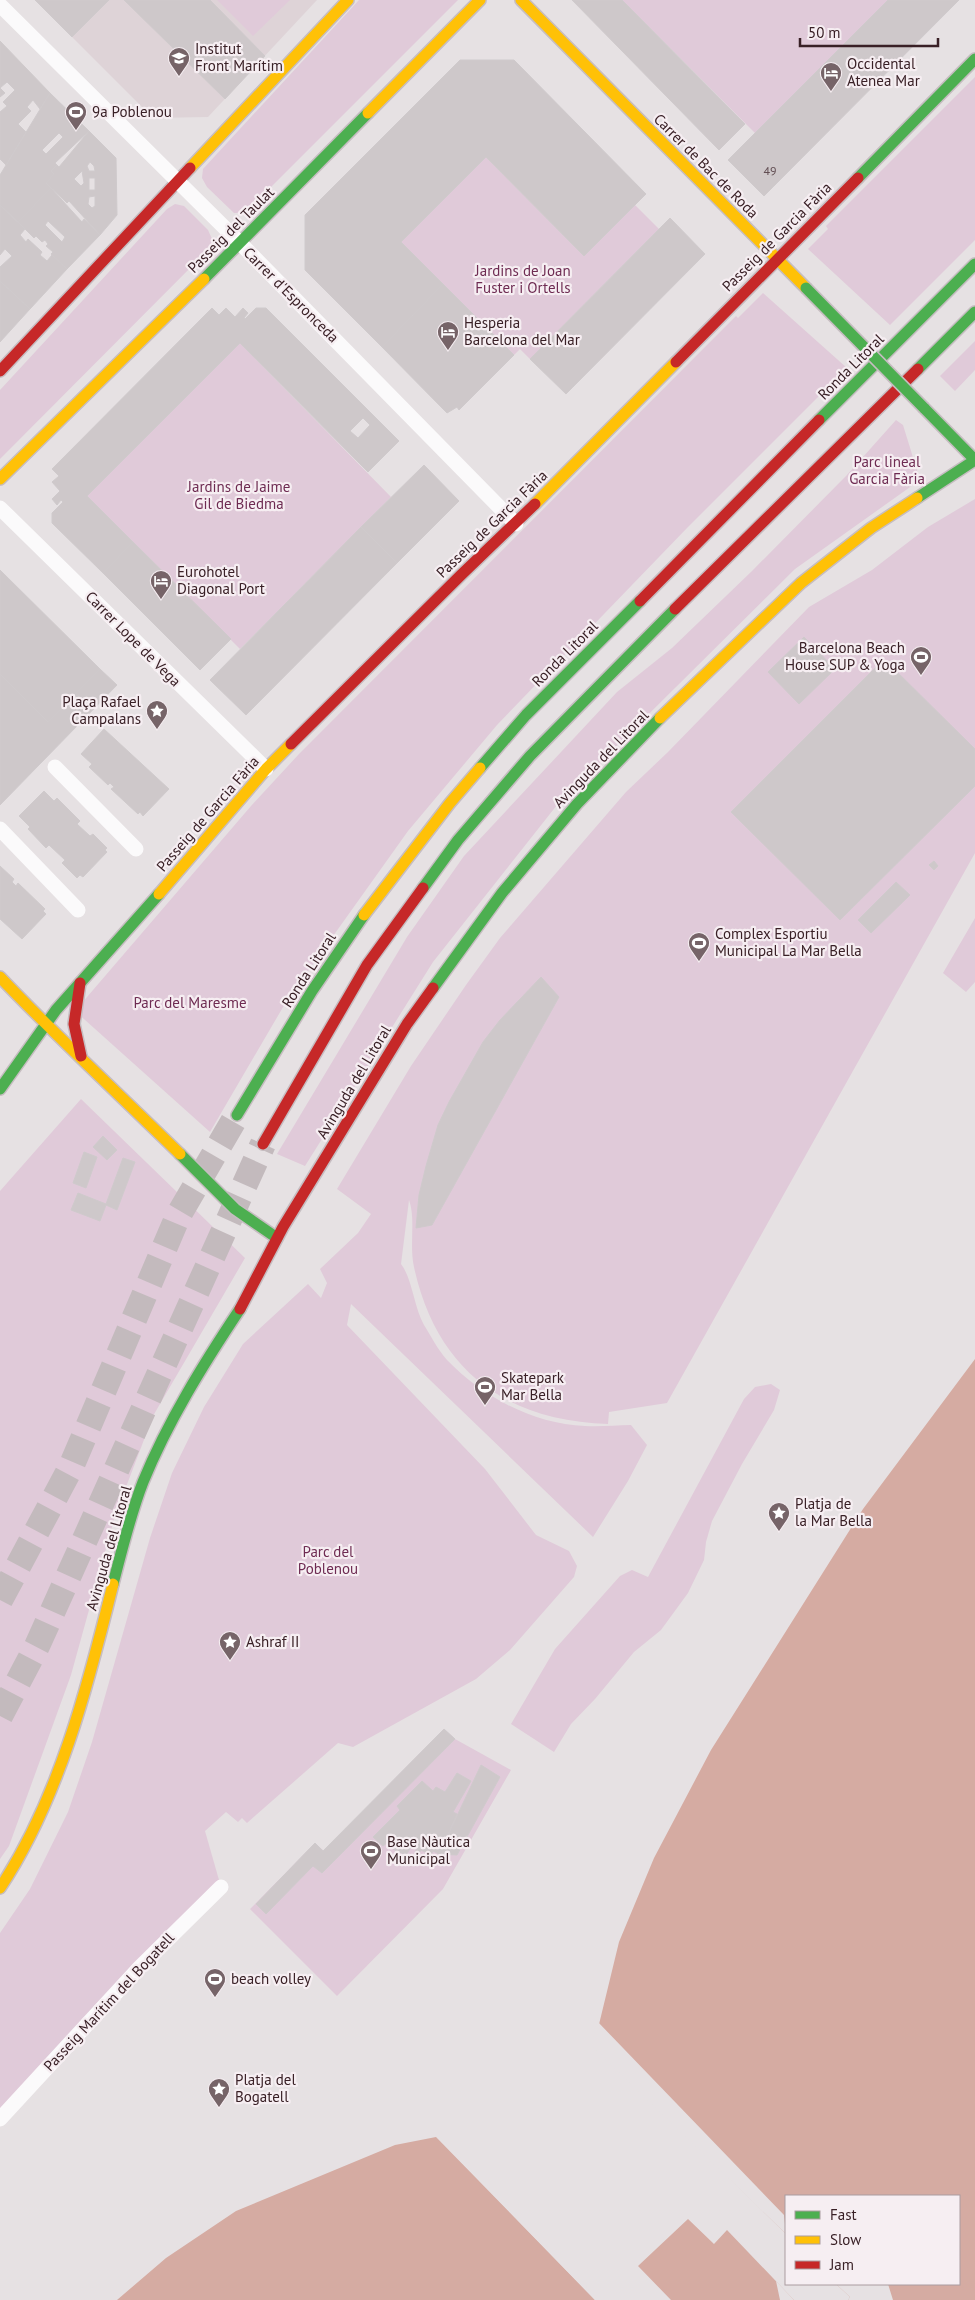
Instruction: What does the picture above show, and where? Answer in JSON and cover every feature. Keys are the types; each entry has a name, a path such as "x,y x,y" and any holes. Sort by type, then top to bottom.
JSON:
{"main road":[{"path":"0,371 348,0"},
{"name":"Passeig del Taulat","path":"0,479 240,243 480,0"},
{"name":"Carrer de Bac de Roda","path":"521,0 975,460"},
{"name":"Passeig de Garcia Fària","path":"0,1089 44,1024 145,911 266,769 461,575 516,524 975,59"},
{"name":"Ronda Litoral","path":"237,1115 312,991 358,924 450,803 494,751 540,701 975,264"},
{"path":"263,1144 367,965 458,840 530,756 710,574 975,312"},
{"name":"Avinguda del Litoral","path":"0,1888 14,1867 39,1818 64,1752 92,1669 126,1534 143,1482 165,1435 212,1351 244,1304 277,1238 386,1058 426,997 502,893 577,804 638,740 784,597 871,528 975,460"},
{"path":"0,977 44,1024 81,1056 235,1208 253,1224 277,1238"},
{"path":"81,981 74,1024 75,1036 81,1056"}],"street":[{"name":"Carrer d'Espronceda","path":"0,5 240,243 516,524"},
{"name":"Carrer Lope de Vega","path":"0,508 266,769"},
{"path":"55,767 136,849"},
{"path":"0,829 78,910"},
{"name":"Passeig Marítim del Bogatell","path":"0,2119 140,1967 221,1887"}],"shaded area":[{"name":"Institut Front Marítim","path":"35,0 317,0 208,117 153,118"},
{"path":"975,1359 975,2300 848,2300 850,2297 837,2285 960,2285 960,2195 785,2195 785,2233 594,2045 619,1942 654,1858 711,1750 863,1509"},
{"path":"436,2137 595,2300 117,2300 166,2258 236,2211 395,2145"},
{"path":"688,2219 714,2244 727,2230 794,2300 671,2300 638,2266"}],"green space":[{"path":"217,0 290,0 253,36"},
{"path":"359,0 458,0 249,209 242,213 234,213 207,187 202,178 203,169"},
{"path":"622,0 888,0 755,133"},
{"path":"975,77 975,240 890,325 808,249 828,229 826,226"},
{"name":"Jardins de Joan Fuster i Ortells","path":"486,157 584,256 635,205 659,229 530,359 520,349 514,355 401,242"},
{"path":"175,204 184,206 208,230 212,239 210,248 0,459 0,390 167,209"},
{"name":"Parc del Maresme","path":"763,293 847,368 687,528 497,725 408,831 286,1002 210,1132 75,1011 251,806 299,754 736,316 738,318"},
{"path":"975,341 975,370 955,391 940,376"},
{"name":"Jardins de Jaime Gil de Biedma","path":"240,343 391,497 240,649 87,496"},
{"name":"Parc lineal Garcia Fària","path":"896,420 903,425 920,480 795,569 557,805 433,962 305,1166 277,1154 407,937 464,856 617,692 672,648 752,571 846,476"},
{"name":"Parc del Poblenou","path":"975,499 975,853 667,1403 609,1412 608,1424 571,1421 537,1413 507,1400 481,1383 458,1361 439,1334 424,1303 414,1267 412,1215 409,1200 401,1264 408,1277 424,1325 447,1360 476,1386 493,1397 528,1414 566,1424 591,1426 631,1425 647,1445 628,1481 593,1537 351,1304 347,1325 485,1469 536,1535 569,1551 577,1566 574,1577 510,1650 476,1679 353,1747 338,1743 247,1823 242,1818 238,1822 226,1812 205,1831 221,1887 0,2114 0,1933 30,1889 68,1812 92,1742 150,1538 172,1473 204,1407 243,1344 308,1284 321,1298 327,1283 320,1269 358,1233 371,1214 337,1189 411,1066 500,938 626,792 668,752 809,607 872,570 928,527"},
{"path":"975,918 975,982 966,992 943,973"},
{"path":"81,1099 245,1258 153,1416 115,1516 71,1675 9,1846 0,1859 0,1191"},
{"path":"771,1384 780,1390 774,1410 742,1464 712,1521 706,1542 704,1560 688,1593 661,1630 634,1652 595,1699 571,1724 554,1752 511,1724 555,1649 620,1576 632,1570 648,1577 744,1399 755,1387"},
{"name":"Base Nàutica Municipal","path":"444,1729 455,1739 511,1770 443,1889 337,1996 250,1909 315,1843 324,1851"}],"pier":[{"path":"597,2021 784,2215 785,2233 592,2046"},
{"path":"434,2134 438,2135 597,2298 605,2289 605,2292 613,2300 595,2300"},
{"path":"776,2281 794,2300 780,2300"},
{"path":"837,2285 888,2285 893,2300 848,2300 850,2297"}],"building":[{"path":"35,0 109,0 72,37"},
{"path":"124,0 210,0 265,56 225,99"},
{"path":"572,0 622,0 745,124 719,150"},
{"name":"Occidental Atenea Mar","path":"888,0 959,0 764,196 728,160"},
{"path":"0,41 50,93 40,109 33,100 27,107 31,111 18,124 26,132 6,165 0,159 0,112 7,106 3,102 15,90 7,82 0,88"},
{"path":"460,60 514,60 646,194 584,256 486,157 401,242 443,284 382,347 305,270 305,215"},
{"path":"0,88 5,93 0,97"},
{"path":"50,93 89,131 55,163 57,165 51,171 54,174 46,183 51,188 18,222 0,205 0,175","holes":["59,133 63,137 46,154 42,150"]},
{"path":"89,131 116,158 117,215 100,235 69,201 67,203 46,183 54,174 51,171 57,165 59,167","holes":["90,162 94,166 95,171 89,171 87,166","82,171 84,183 81,186 74,179","89,178 95,178 95,190 89,190","95,196 95,206 92,208 88,204 89,197"]},
{"path":"51,188 82,222 84,219 100,235 67,269 51,254 53,252 46,246 48,244 45,240 42,242 36,236 34,238 18,222","holes":["48,221 65,237 62,242 45,225"]},
{"path":"0,205 25,229 20,235 26,242 28,239 42,252 40,255 47,261 52,255 67,269 30,309 0,281 0,267 12,256 5,249 0,255"},
{"path":"670,218 705,254 566,394 530,359"},
{"path":"0,281 30,309 0,342"},
{"name":"Hesperia Barcelona del Mar","path":"443,284 514,355 459,410 457,407 447,413 382,347"},
{"path":"212,308 219,315 226,308 235,317 243,308 248,313 245,319 256,308 266,308 399,441 368,472 240,343 87,496 133,542 103,573 52,523 52,513 63,502 61,500 57,505 52,499 60,491 52,482 59,476 52,469","holes":["363,418 370,425 358,438 350,431"]},
{"path":"424,465 459,501 397,563 361,527"},
{"path":"361,527 397,563 246,715 210,680"},
{"name":"Eurohotel Diagonal Port","path":"133,542 231,639 200,670 103,573"},
{"path":"0,570 100,669 48,722 0,674"},
{"path":"804,637 835,669 799,704 768,672"},
{"path":"884,659 975,749 975,786 840,920 731,812"},
{"path":"100,669 117,685 0,805 0,674 48,722"},
{"path":"104,729 169,789 143,816 140,812 138,814 111,789 114,787 110,783 108,785 89,767 92,764 81,754"},
{"path":"44,791 54,801 57,798 80,821 77,824 90,836 93,834 107,848 105,850 107,852 83,877 80,875 77,878 62,863 65,860 49,845 46,848 28,829 30,827 19,816"},
{"path":"934,861 938,866 934,870 929,865"},
{"path":"0,866 14,879 12,882 16,886 18,883 45,909 43,911 46,914 22,939 0,919"},
{"path":"896,882 910,895 871,933 858,920"},
{"path":"541,977 559,997 432,1225 416,1228 419,1195 426,1166 438,1125 449,1102 483,1042 500,1020"},
{"path":"103,1136 117,1150 107,1160 93,1147"},
{"path":"84,1152 97,1157 86,1188 73,1183"},
{"path":"123,1158 135,1162 117,1210 106,1205 100,1221 71,1210 78,1193 106,1204"},
{"path":"444,1729 455,1739 322,1873 313,1866 266,1914 256,1904 315,1843 323,1851"},
{"path":"481,1765 500,1777 457,1855 439,1854"},
{"path":"457,1773 471,1781 453,1812 457,1814 439,1854 433,1851 431,1855 421,1850 411,1866 408,1865 418,1847 413,1844 406,1855 393,1849 397,1841 392,1839 383,1846 373,1837 400,1810 397,1806 422,1781 433,1791 436,1787 445,1792"}],"tunnel":[{"path":"0,1600 71,1467 178,1216 237,1115"},
{"path":"0,1716 37,1646 263,1144"}],"traffic: fast":[{"path":"858,178 975,59"},
{"path":"204,279 368,113"},
{"path":"819,420 975,264"},
{"path":"806,288 924,408"},
{"path":"918,369 975,312"},
{"path":"924,408 975,460"},
{"path":"917,498 975,460"},
{"path":"480,768 526,715 640,601"},
{"path":"423,888 458,840 530,756 675,609"},
{"path":"433,988 502,893 577,804 660,718"},
{"path":"0,1089 56,1010 159,894"},
{"path":"237,1115 312,991 364,915"},
{"path":"180,1154 235,1209 277,1238"},
{"path":"113,1584 134,1507 153,1459 187,1393 240,1309"}],"traffic: slow":[{"path":"190,168 348,0"},
{"path":"368,113 480,0"},
{"path":"521,0 806,288"},
{"path":"0,479 204,279"},
{"path":"535,504 676,362"},
{"path":"660,718 801,583 871,528 917,498"},
{"path":"159,894 266,769 291,744"},
{"path":"364,915 450,803 480,768"},
{"path":"0,977 180,1154"},
{"path":"0,1888 21,1854 55,1780 82,1702 113,1584"}],"traffic: jam":[{"path":"0,371 190,168"},
{"path":"676,362 858,178"},
{"path":"675,609 918,369"},
{"path":"640,601 819,420"},
{"path":"291,744 535,504"},
{"path":"263,1144 367,965 423,888"},
{"path":"80,983 74,1024 81,1056"},
{"path":"240,1309 283,1227 407,1024 433,988"}],"place":[{"name":"Institut Front Marítim","path":"179,77"},
{"name":"Occidental Atenea Mar","path":"831,92"},
{"name":"9a Poblenou","path":"76,131"},
{"name":"Hesperia Barcelona del Mar","path":"448,351"},
{"name":"Eurohotel Diagonal Port","path":"161,600"},
{"name":"Barcelona Beach House SUP & Yoga","path":"921,676"},
{"name":"Plaça Rafael Campalans","path":"157,730"},
{"name":"Complex Esportiu Municipal La Mar Bella","path":"699,962"},
{"name":"Skatepark Mar Bella","path":"485,1406"},
{"name":"Platja de la Mar Bella","path":"779,1532"},
{"name":"Ashraf II","path":"230,1661"},
{"name":"Base Nàutica Municipal","path":"371,1870"},
{"name":"beach volley","path":"215,1998"},
{"name":"Platja del Bogatell","path":"219,2108"}]}
